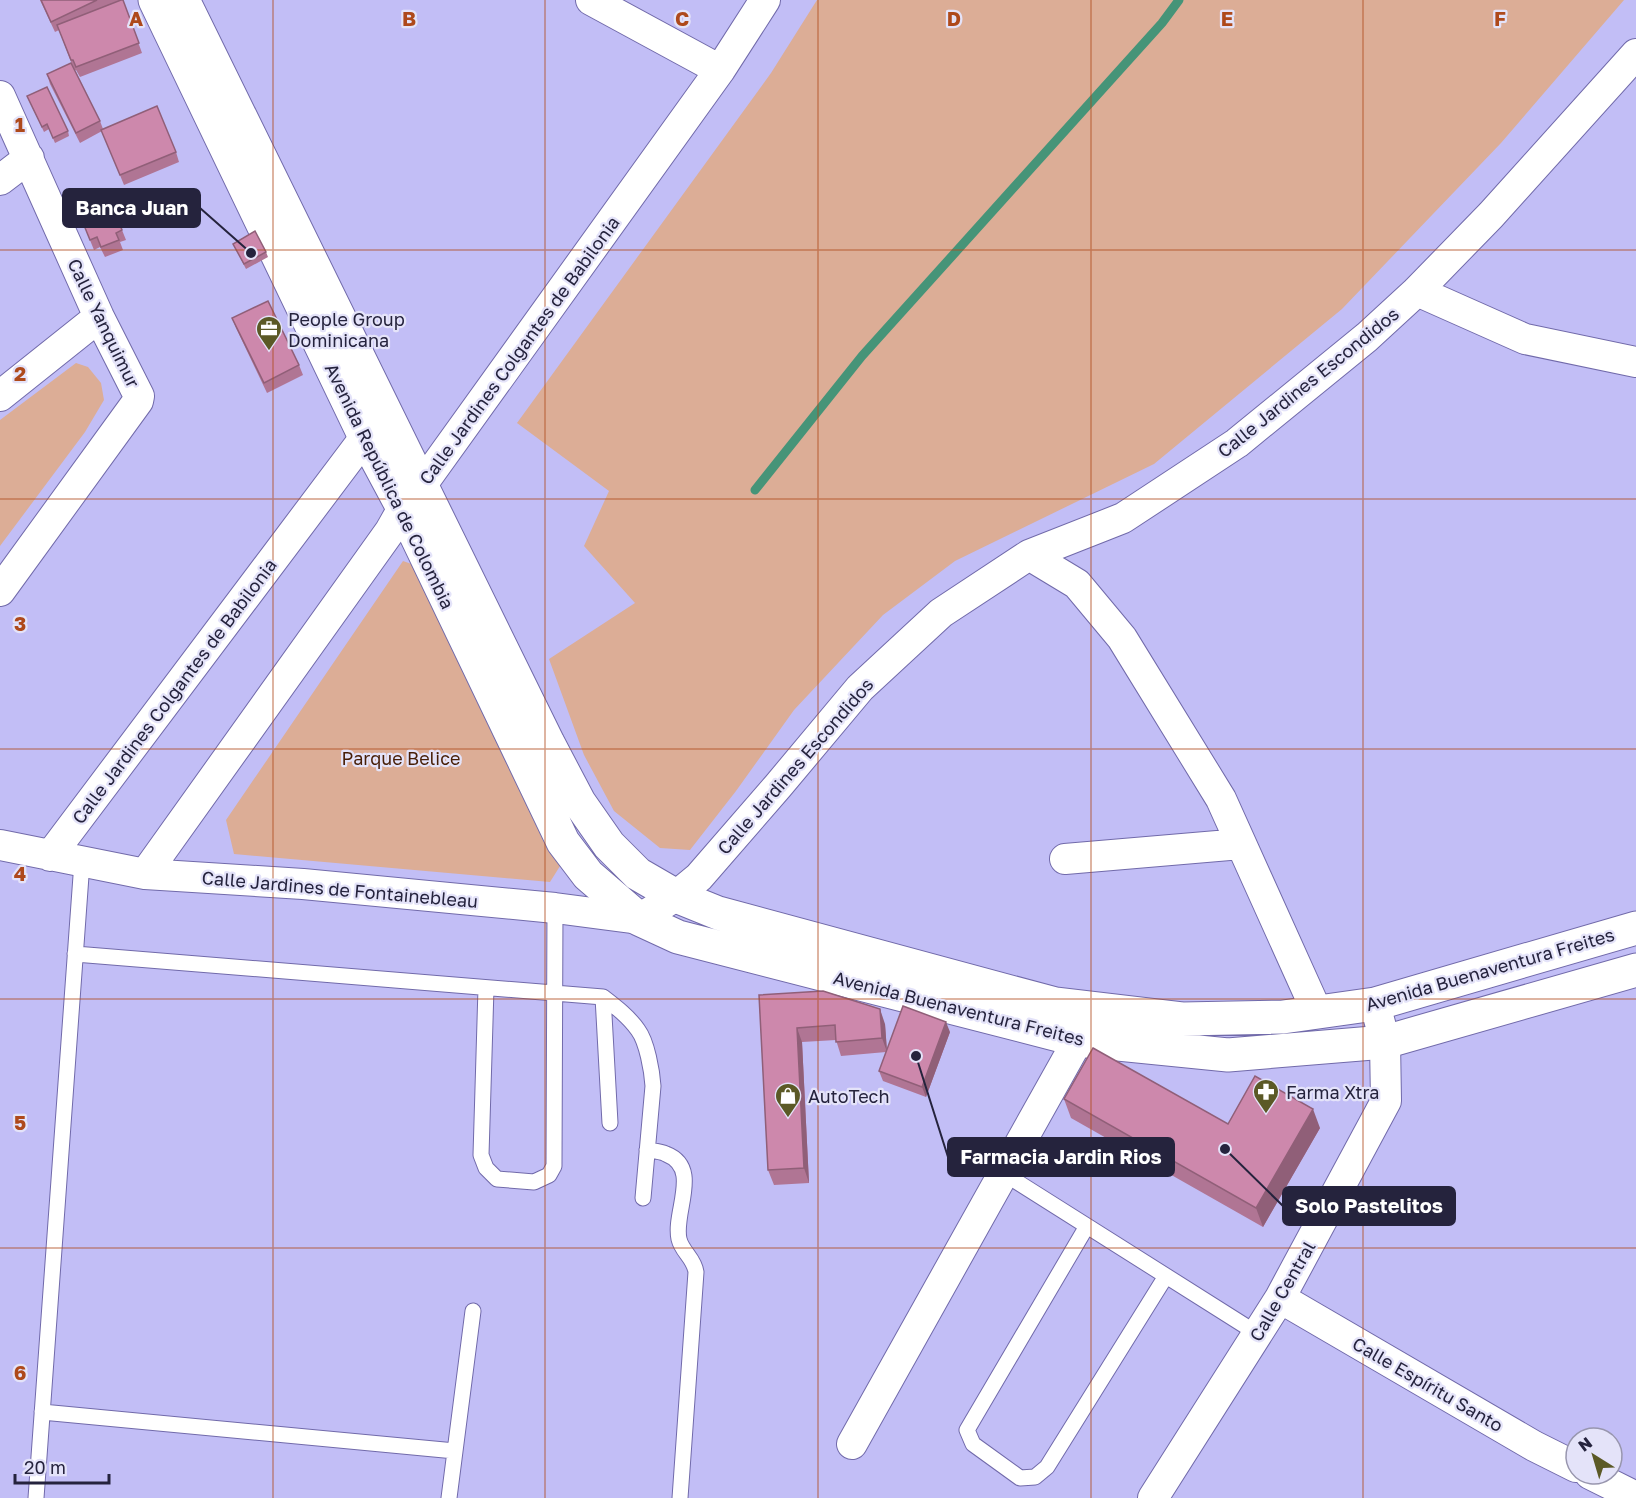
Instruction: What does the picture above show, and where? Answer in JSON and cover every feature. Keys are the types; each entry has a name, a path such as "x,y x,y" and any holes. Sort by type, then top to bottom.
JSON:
{"main road":[{"name":"Avenida República de Colombia","path":"155,0 365,437 412,497 579,802 609,845 638,874 676,896"},
{"name":"Avenida República de Colombia","path":"183,0 385,411 412,497 563,842 588,875 639,919"},
{"name":"Avenida Buenaventura Freites","path":"676,896 718,913 1055,1004 1182,1019 1283,1017 1375,1004 1636,928"},
{"name":"Avenida Buenaventura Freites","path":"639,919 678,937 1078,1040 1228,1055 1385,1042 1636,970"}],"street":[{"path":"591,0 720,70"},
{"name":"Calle Jardines Colgantes de Babilonia","path":"145,874 412,497 720,70 765,0"},
{"name":"Calle Jardines Escondidos","path":"676,896 699,877 860,687 941,613 1029,555 1123,518 1237,443 1367,337 1418,291 1491,215 1636,54"},
{"name":"Calle Yanquimur","path":"0,96 99,317 140,396 0,591"},
{"path":"0,180 29,158"},
{"path":"1418,291 1525,339 1636,362"},
{"path":"0,396 99,317"},
{"name":"Calle Jardines Colgantes de Babilonia","path":"50,856 385,411"},
{"path":"1029,555 1077,584 1122,638 1221,799 1317,1012"},
{"path":"1065,859 1241,844"},
{"name":"Calle Jardines de Fontainebleau","path":"0,845 145,874 303,884 555,908 639,919"},
{"path":"639,919 676,896"},
{"name":"Calle Central","path":"1153,1498 1280,1298 1386,1101 1385,1042 1375,1004"},
{"path":"852,1444 1078,1040"},
{"name":"Calle Espíritu Santo","path":"1280,1298 1534,1446 1564,1461"},
{"path":"1614,1486 1636,1497"}],"lane":[{"path":"36,1498 82,862"},
{"path":"486,988 481,1155 486,1168 497,1179 534,1182 549,1175 554,1166 555,908"},
{"path":"75,954 603,997 623,1013 640,1032 652,1068 653,1086 643,1198"},
{"path":"603,997 610,1123"},
{"path":"647,1150 666,1153 683,1169 685,1179 678,1228 679,1241 694,1264 696,1272 680,1498"},
{"path":"1003,1173 1258,1334"},
{"path":"1087,1226 967,1430 973,1444 1020,1478 1035,1477 1047,1467 1166,1276"},
{"path":"449,1498 473,1311"},
{"path":"42,1412 455,1451"}],"green space":[{"path":"817,0 1624,0 1501,143 1342,309 1154,464 955,561 883,615 794,710 690,850 660,848 614,811 584,755 549,659 635,603 584,546 609,491 517,423 771,73"},
{"path":"76,363 88,367 101,383 104,400 85,432 0,546 0,420"},
{"name":"Parque Belice","path":"403,561 434,572 567,855 550,882 234,854 226,820"}],"building":[{"path":"41,0 97,0 51,22"},
{"path":"123,0 139,43 76,67 57,25"},
{"path":"71,63 100,121 76,133 47,74"},
{"path":"47,87 68,131 53,138 47,124 42,127 27,96"},
{"path":"157,106 176,152 120,175 101,130"},
{"path":"108,195 122,230 116,233 119,240 101,247 97,237 90,240 77,208"},
{"path":"255,231 266,252 244,264 233,244"},
{"name":"People Group Dominicana","path":"268,301 299,365 264,383 232,318"},
{"name":"AutoTech","path":"823,991 880,1009 882,1038 836,1042 835,1025 797,1028 804,1168 768,1170 759,995"},
{"path":"903,1006 946,1022 922,1087 879,1071"},
{"path":"1093,1048 1228,1124 1255,1076 1313,1109 1256,1208 1064,1099"}],"waterway":[{"path":"755,490 862,356 1162,23 1179,0"}],"place":[{"name":"Banca Juan","path":"251,253"},
{"name":"People Group Dominicana","path":"269,352"},
{"name":"Farmacia Jardin Rios","path":"916,1056"},
{"name":"Farma Xtra","path":"1266,1115"},
{"name":"AutoTech","path":"788,1119"},
{"name":"Solo Pastelitos","path":"1225,1149"}]}
